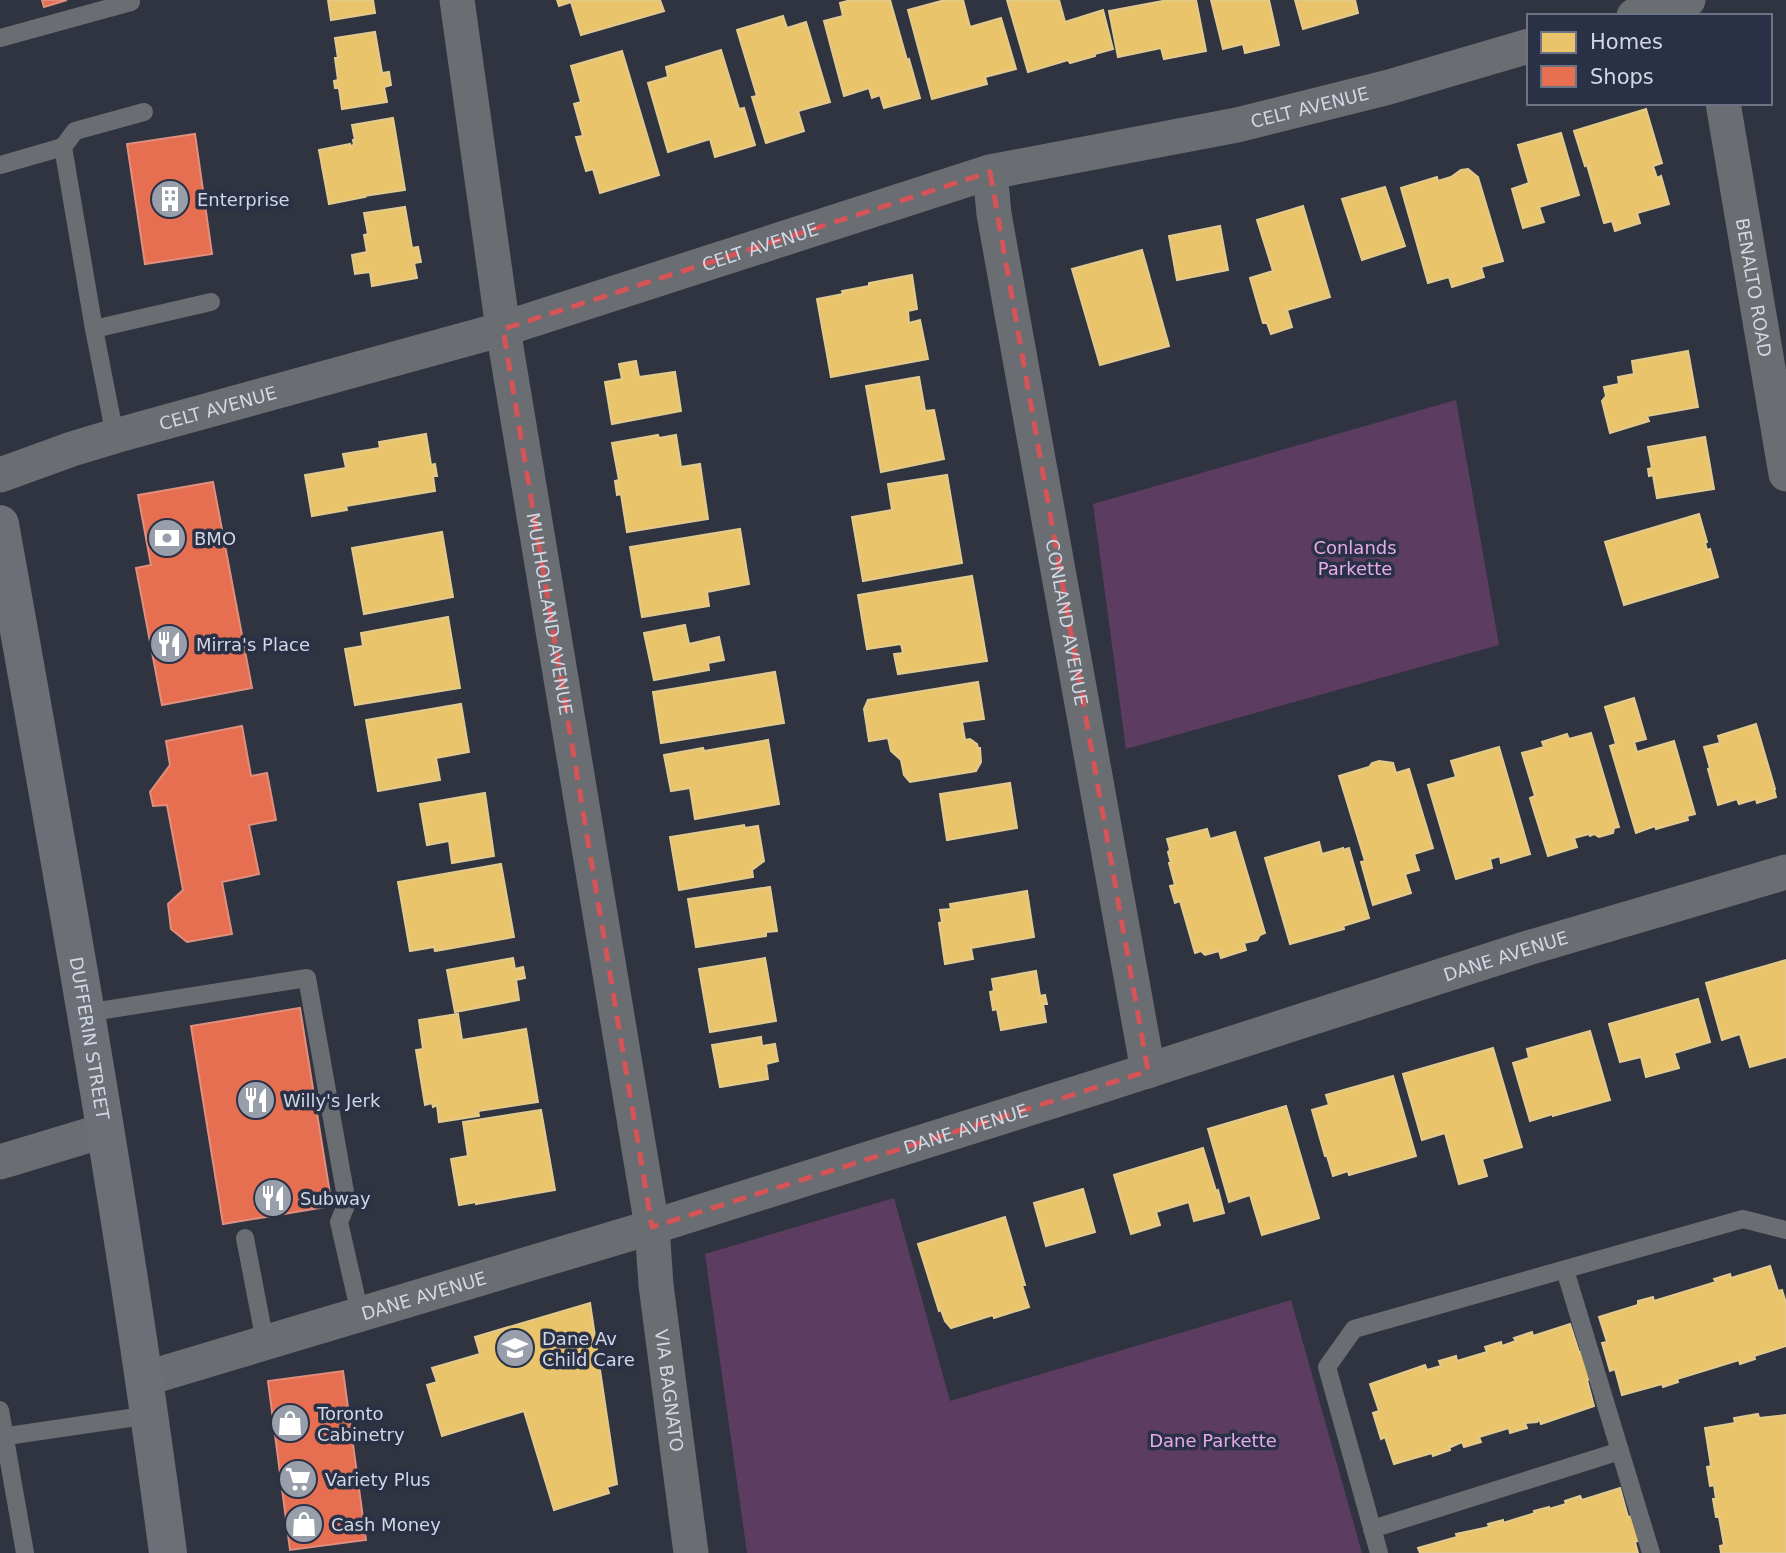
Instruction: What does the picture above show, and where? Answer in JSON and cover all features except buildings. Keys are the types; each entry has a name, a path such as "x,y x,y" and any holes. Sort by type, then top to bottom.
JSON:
{"main road":[{"name":"DUFFERIN STREET","path":"0,524 106,1130 147,1397 167,1553"}],"street":[{"name":"MULHOLLAND AVENUE","path":"457,0 503,329 652,1227"},
{"path":"1641,14 1688,0"},
{"name":"CELT AVENUE","path":"0,475 115,436 503,329 990,172 1237,125 1390,87 1527,48"},
{"name":"BENALTO ROAD","path":"1723,105 1786,474"},
{"name":"CONLAND AVENUE","path":"990,172 994,214 1148,1071"},
{"name":"DANE AVENUE","path":"147,1397 265,1342 652,1227 1528,948 1786,872"},
{"path":"0,1161 106,1130"},
{"name":"VIA BAGNATO","path":"652,1227 656,1285 691,1553"}],"lane":[{"path":"0,38 131,2"},
{"path":"0,165 63,147 75,131 144,112"},
{"path":"63,147 115,436"},
{"path":"94,329 211,302"},
{"path":"86,1013 307,978 346,1203 339,1222 360,1314"},
{"path":"1379,1553 1327,1367 1354,1329 1743,1219 1786,1230"},
{"path":"245,1238 265,1342"},
{"path":"1565,1270 1651,1553"},
{"path":"2,1437 147,1397"},
{"path":"0,1410 2,1437 24,1553"},
{"path":"1372,1529 1620,1451"}],"highlighted area":[{"path":"990,172 1148,1071 652,1227 503,329"}],"green space":[{"name":"Conlands Parkette","path":"1456,400 1499,645 1126,749 1093,504"},
{"name":"Dane Parkette","path":"894,1198 950,1401 1291,1300 1362,1553 747,1553 705,1254"}],"place":[{"name":"Enterprise","path":"170,199"},
{"name":"BMO","path":"167,538"},
{"name":"Mirra's Place","path":"169,644"},
{"name":"Willy's Jerk","path":"256,1100"},
{"name":"Subway","path":"273,1198"},
{"name":"Dane Av Child Care","path":"515,1348"},
{"name":"Toronto Cabinetry","path":"290,1423"},
{"name":"Variety Plus","path":"298,1479"},
{"name":"Cash Money","path":"304,1524"}]}
